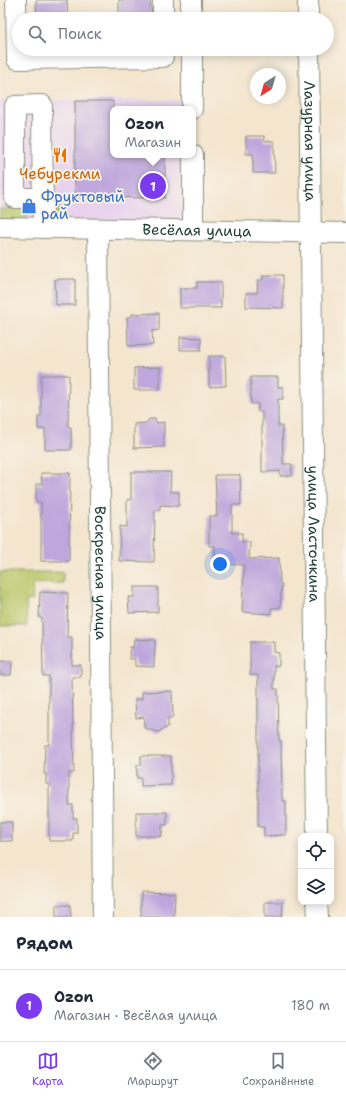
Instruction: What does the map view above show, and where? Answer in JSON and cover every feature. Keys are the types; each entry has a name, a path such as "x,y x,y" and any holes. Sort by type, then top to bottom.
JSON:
{"street":[{"path":"16,0 16,12"},
{"path":"163,0 163,12"},
{"path":"191,0 191,12"},
{"path":"308,0 308,12"},
{"path":"17,56 17,59 90,56"},
{"path":"192,56 192,106"},
{"name":"Лазурная улица","path":"309,56 310,232"},
{"path":"193,158 193,230"},
{"path":"43,198 43,228"},
{"name":"Весёлая улица","path":"0,227 346,233"},
{"name":"Воскресная улица","path":"98,229 103,917"},
{"name":"улица Ласточкина","path":"310,232 317,833"},
{"path":"317,905 318,917"}],"shaded area":[{"path":"0,100 185,100 185,106 110,106 110,158 185,158 186,221 0,221"}],"green space":[{"path":"29,208 27,219 0,221 0,209"},
{"path":"52,208 60,208 58,220 52,220"},
{"path":"0,572 63,572 63,583 32,584 33,600 26,601 27,626 0,626"}],"building":[{"path":"36,0 67,0 68,12 37,12"},
{"path":"119,0 150,0 151,12 119,12"},
{"path":"75,101 113,101 113,106 110,106 110,158 165,158 165,198 75,197"},
{"path":"246,136 264,136 265,141 274,141 275,173 253,173 253,154 246,154"},
{"path":"263,275 283,275 283,308 246,307 246,293 257,293 258,280 263,280"},
{"path":"55,279 75,279 75,305 56,305"},
{"path":"197,282 221,282 221,308 180,308 180,288 197,288"},
{"path":"159,313 159,330 152,331 153,345 128,346 127,317 132,317 132,314"},
{"path":"180,337 201,338 201,350 180,350"},
{"path":"209,356 225,356 226,386 209,387"},
{"path":"160,367 160,390 134,390 134,368"},
{"path":"41,375 69,375 68,427 71,427 71,450 45,450 45,429 38,429 38,416 41,416"},
{"path":"251,377 278,377 278,387 283,387 283,399 278,399 278,426 282,426 283,464 292,464 292,476 280,476 280,471 262,472 262,412 258,412 258,404 251,404"},
{"path":"149,419 155,419 157,423 164,422 164,447 134,448 134,424 146,423"},
{"path":"131,472 171,472 170,492 179,492 179,506 160,505 160,510 155,510 154,562 119,561 120,526 127,527 127,500 131,499"},
{"path":"41,473 70,473 69,561 41,561 41,502 36,502 36,484 42,484"},
{"path":"215,475 240,475 241,505 232,505 232,533 242,533 242,542 250,542 249,559 279,558 280,584 282,584 280,608 271,608 271,614 242,612 244,565 215,564 215,546 209,546 209,516 217,516"},
{"path":"134,587 158,587 158,612 129,613 128,597 134,597"},
{"path":"40,592 68,593 67,637 72,637 72,665 81,665 81,677 72,677 74,773 69,773 69,805 73,805 73,818 77,818 77,833 73,833 73,841 49,841 49,784 46,784 46,774 44,774 45,745 49,745 49,676 43,676 42,618 39,618"},
{"path":"134,639 155,640 154,667 135,666 135,659 129,659 130,647 133,648"},
{"path":"250,642 274,642 274,652 279,653 279,666 274,666 274,689 278,689 282,801 286,801 286,835 264,836 264,827 258,827 258,675 250,675"},
{"path":"0,661 12,661 11,675 0,675"},
{"path":"172,691 173,718 168,718 168,727 158,732 144,728 144,717 136,718 135,699 142,699 142,692"},
{"path":"141,756 171,756 171,785 141,786 141,778 137,778 137,765 141,765"},
{"path":"136,812 167,812 167,825 162,825 162,836 136,836"},
{"path":"0,822 12,822 12,841 0,841"},
{"path":"141,892 175,893 174,917 141,917"},
{"path":"265,902 283,902 282,917 265,917"},
{"path":"56,905 70,905 71,917 56,917"}],"place":[{"name":"Чебурекми","path":"60,155"},
{"name":"Ozon","path":"153,186"},
{"name":"Фруктовый рай","path":"29,206"}]}
